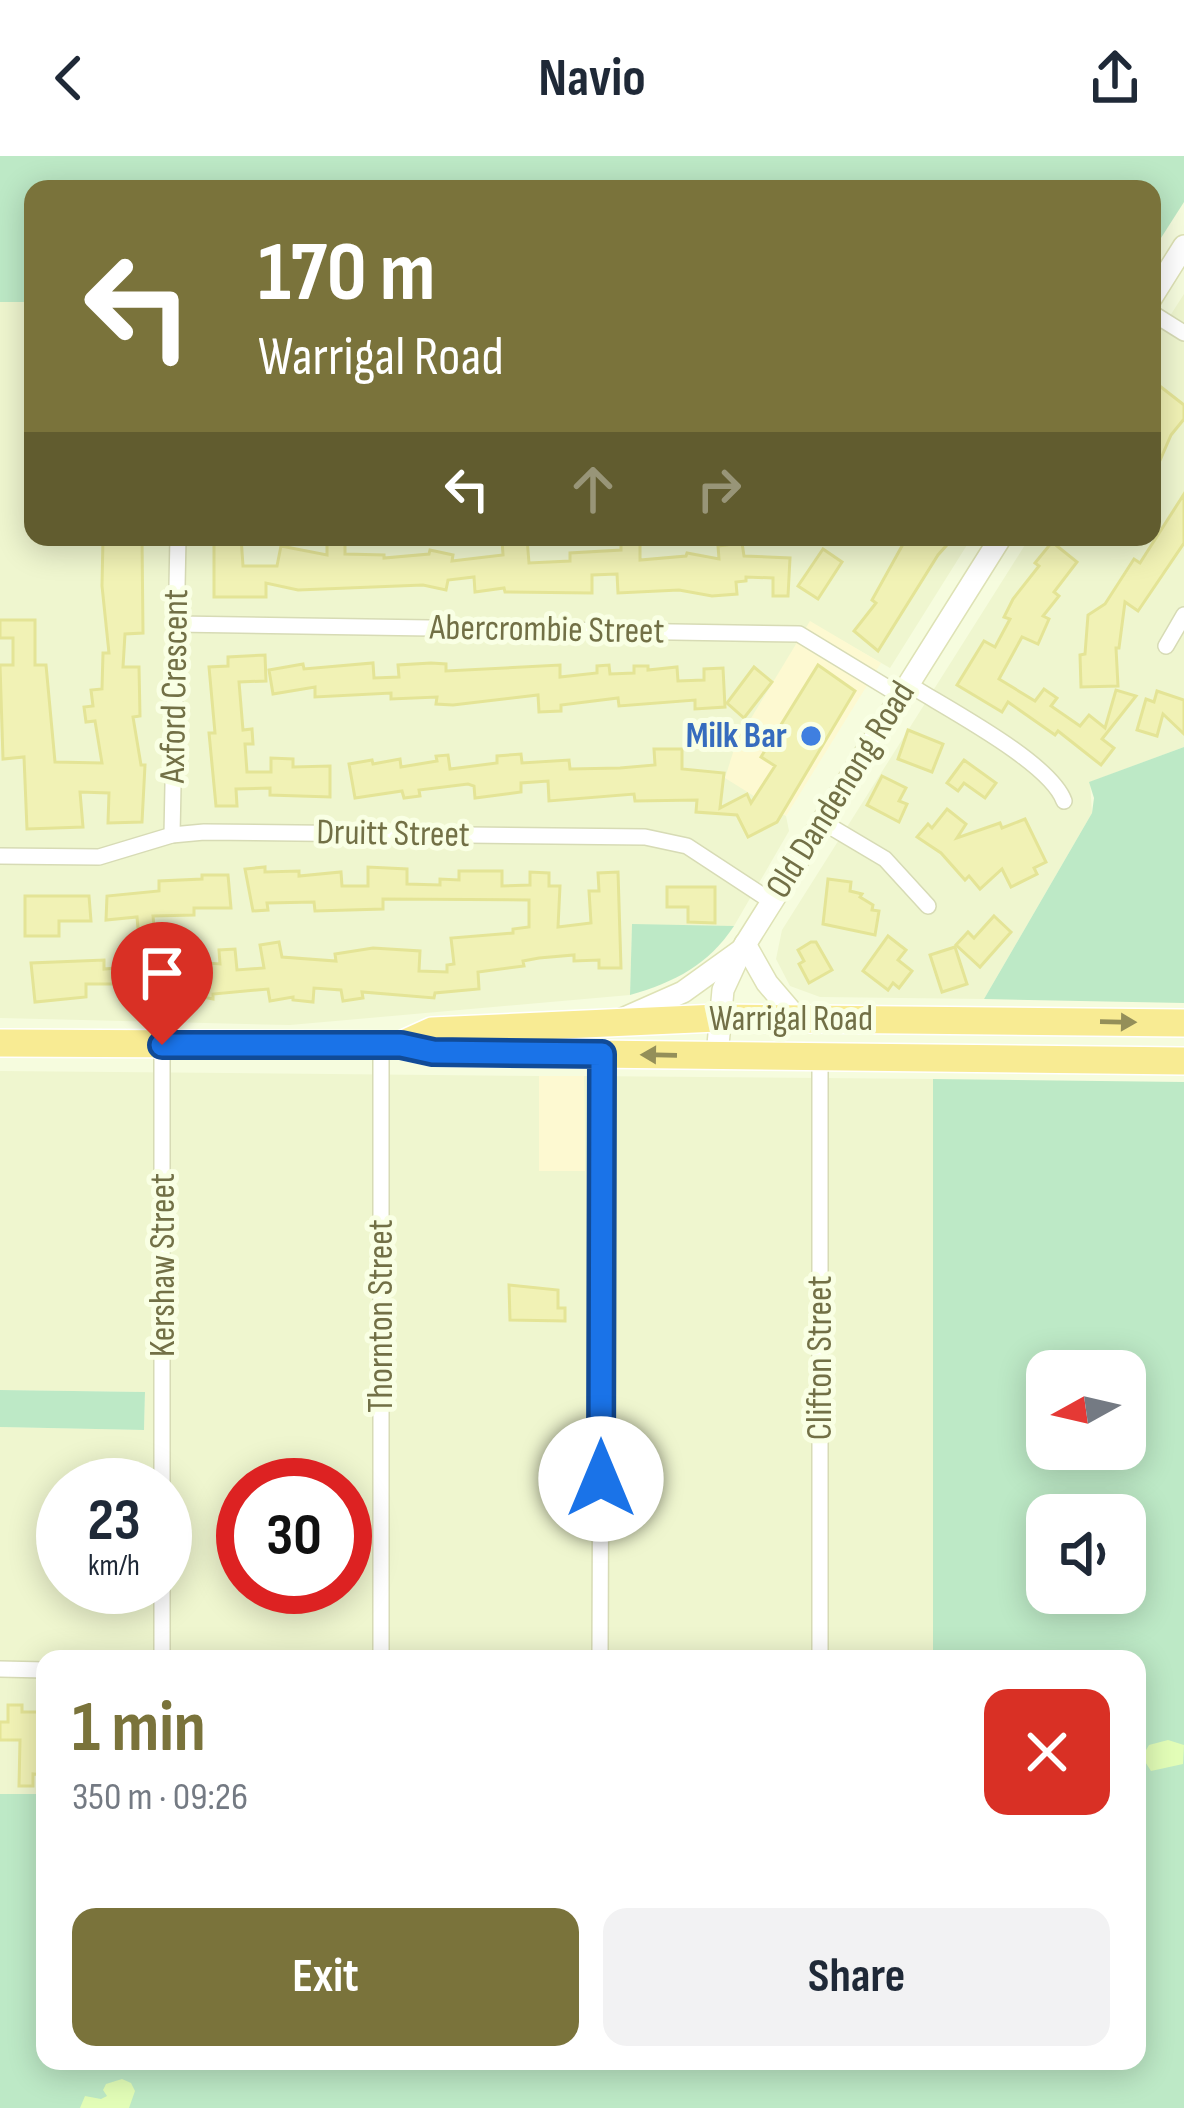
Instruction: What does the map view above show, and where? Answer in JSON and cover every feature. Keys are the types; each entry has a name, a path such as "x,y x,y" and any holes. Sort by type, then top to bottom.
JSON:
{"highway":[{"name":"Warrigal Road","path":"391,1045 432,1030 717,1018 1184,1023"},
{"name":"Warrigal Road","path":"0,1043 391,1045 433,1052 1184,1061"}],"main road":[{"path":"1161,283 1184,246"},
{"name":"Old Dandenong Road","path":"717,1056 723,990 743,947 995,546"},
{"path":"612,1023 682,992 743,947 796,1018"}],"street":[{"name":"Axford Crescent","path":"172,835 178,546"},
{"path":"1166,646 1184,615"},
{"name":"Abercrombie Street","path":"176,624 800,634 1034,764 1058,787 1064,801"},
{"path":"821,821 884,859 928,906"},
{"name":"Druitt Street","path":"0,856 99,857 172,835 204,832 659,838 687,846 771,902"},
{"name":"Kershaw Street","path":"162,1045 163,1458"},
{"name":"Thornton Street","path":"381,1650 391,1045"},
{"path":"600,1650 602,1054"},
{"name":"Clifton Street","path":"820,1057 820,1650"},
{"path":"162,1614 162,1650"},
{"path":"0,1669 36,1670"}],"shaded area":[{"path":"0,156 1184,156 1184,202 1161,238 1161,180 24,180 24,302 0,302"},
{"path":"1184,294 1184,747 1090,782 1092,813 984,999 820,997 790,986 776,959 782,930 1024,546 1161,546 1161,330"},
{"path":"0,302 24,302 24,546 966,546 890,668 810,622 725,777 786,816 789,831 734,926 632,925 630,995 290,1025 0,1018"},
{"path":"810,621 881,663 786,816 725,778 736,743"},
{"path":"1184,747 1184,1003 984,999 1092,813 1089,782"},
{"path":"632,924 734,926 689,970 630,995"},
{"path":"0,1071 539,1076 540,1171 585,1170 584,1076 933,1079 933,1650 36,1650 36,1794 0,1794 0,1427 144,1430 145,1392 0,1390"},
{"path":"539,1076 584,1076 585,1171 539,1171"},
{"path":"933,1079 1184,1082 1184,2108 0,2108 0,1794 36,1794 36,2070 1146,2070 1146,1650 933,1650"},
{"path":"0,1390 145,1392 144,1430 0,1427"}],"sand":[{"path":"1168,1740 1184,1745 1183,1764 1151,1771 1146,1763 1149,1745"},
{"path":"122,2079 135,2091 129,2108 80,2108 85,2096 101,2099 107,2096 106,2084"}],"building":[{"path":"1161,387 1184,405 1184,419 1161,458"},
{"path":"1184,494 1184,543 1138,611 1125,602 1116,648 1118,686 1081,687 1080,655 1085,654 1088,615 1105,604 1134,559 1140,563 1151,546 1161,546 1161,530"},
{"path":"103,546 142,546 143,633 125,634 123,667 139,667 140,716 133,717 141,765 145,765 142,822 108,823 109,793 80,792 83,827 27,829 24,757 3,759 0,665 13,665 13,638 0,638 0,620 35,620 35,665 46,665 55,762 102,763 95,721 86,722 84,707 93,706 91,690 102,689 103,653 109,653"},
{"path":"214,546 242,546 243,566 277,566 281,546 327,555 327,546 345,546 345,554 384,558 429,554 430,550 453,555 452,561 503,555 502,546 528,546 529,563 570,561 570,553 621,550 621,546 640,546 640,560 687,553 719,559 718,546 742,546 744,556 790,558 788,596 773,596 773,578 746,577 736,582 737,594 618,593 617,574 592,575 592,593 505,592 504,588 475,592 474,577 448,580 446,590 423,585 298,590 266,583 266,597 214,597"},
{"path":"902,546 946,546 878,651 854,631 876,603 872,600"},
{"path":"1049,546 1057,546 1077,562 1054,592 1059,596 1043,616 1049,619 1038,644 1022,637 999,679 1035,701 1044,689 1057,698 1051,706 1080,726 1089,715 1105,728 1116,690 1136,696 1102,739 1114,748 1101,765 1058,731 1055,735 1008,702 1002,712 957,685 984,641 995,647 1010,619 1004,617 1013,599 1039,566 1035,563"},
{"path":"823,549 842,562 818,599 798,586"},
{"path":"265,655 266,681 239,682 243,730 252,729 253,744 245,744 247,772 271,772 271,758 293,759 293,767 330,766 330,797 270,795 270,788 236,789 237,806 216,806 209,667 228,666 228,657"},
{"path":"373,663 374,678 399,677 398,665 431,663 446,664 446,671 560,665 560,677 597,673 597,666 609,665 610,674 634,673 634,666 648,666 648,670 677,667 678,681 704,680 704,669 723,668 725,707 695,709 695,700 619,706 618,698 539,712 538,695 453,705 436,704 437,697 391,699 391,693 315,697 315,687 273,694 269,670 303,664 304,669"},
{"path":"818,665 855,691 777,822 748,837 737,815 696,812 697,800 635,801 634,794 549,801 548,781 521,783 521,792 475,798 474,786 468,784 419,790 420,796 404,798 402,791 355,798 349,764 372,760 373,764 400,759 401,767 448,755 450,769 497,763 497,756 521,754 522,763 569,760 570,769 620,768 655,765 654,749 682,749 682,769 724,773 720,808 747,794 751,803 775,766 761,757"},
{"path":"754,667 772,682 744,718 727,703"},
{"path":"1157,691 1184,700 1184,734 1163,714 1157,736 1137,730 1146,699 1154,702"},
{"path":"908,730 943,744 932,772 898,759"},
{"path":"964,760 996,783 985,798 964,783 958,791 947,783"},
{"path":"882,776 906,788 899,801 907,804 899,822 867,805"},
{"path":"947,809 966,824 957,838 1025,819 1046,862 1034,868 1037,874 1011,887 1002,869 980,889 917,837 928,824 932,828"},
{"path":"265,867 265,872 299,871 299,876 341,872 342,886 368,886 368,867 407,869 407,884 440,885 440,879 459,880 459,871 502,871 502,886 530,885 530,872 549,873 549,886 560,886 558,927 591,923 589,891 599,891 598,873 618,872 621,968 599,968 599,960 574,961 574,955 539,958 523,961 524,966 478,972 479,989 435,993 434,998 362,992 363,998 343,1001 341,990 314,988 313,1002 293,997 270,1001 268,989 213,994 213,999 191,995 120,999 118,984 86,984 86,997 35,1002 31,963 104,960 104,969 139,966 140,978 192,973 193,962 220,964 219,950 235,949 237,970 264,968 260,945 279,942 282,957 336,961 335,954 373,948 420,951 419,971 447,972 447,965 454,964 451,938 513,933 513,929 529,927 529,900 383,899 383,909 315,911 314,902 267,903 268,910 253,911 245,869"},
{"path":"202,875 228,875 231,908 194,908 194,915 153,916 154,927 138,929 137,917 106,920 107,896 159,891 159,881 202,879"},
{"path":"828,879 851,882 850,891 862,894 872,910 879,911 875,935 823,924"},
{"path":"667,887 715,887 715,923 688,922 688,907 667,907"},
{"path":"25,896 89,896 91,921 59,921 59,936 25,936"},
{"path":"994,916 1011,932 980,967 956,945 968,932 974,938"},
{"path":"888,936 906,950 898,960 912,971 899,988 893,983 888,990 863,971"},
{"path":"816,942 832,970 809,983 798,950"},
{"path":"955,947 967,984 942,992 930,955"},
{"path":"509,1285 558,1290 558,1308 565,1308 565,1321 510,1320"},
{"path":"8,1705 36,1712 33,1786 19,1786 20,1740 0,1740 0,1722 8,1722"}],"place":[{"name":"Milk Bar","path":"811,736"}],"route":[{"path":"162,1045 401,1045 433,1052 602,1054 601,1479"}]}
